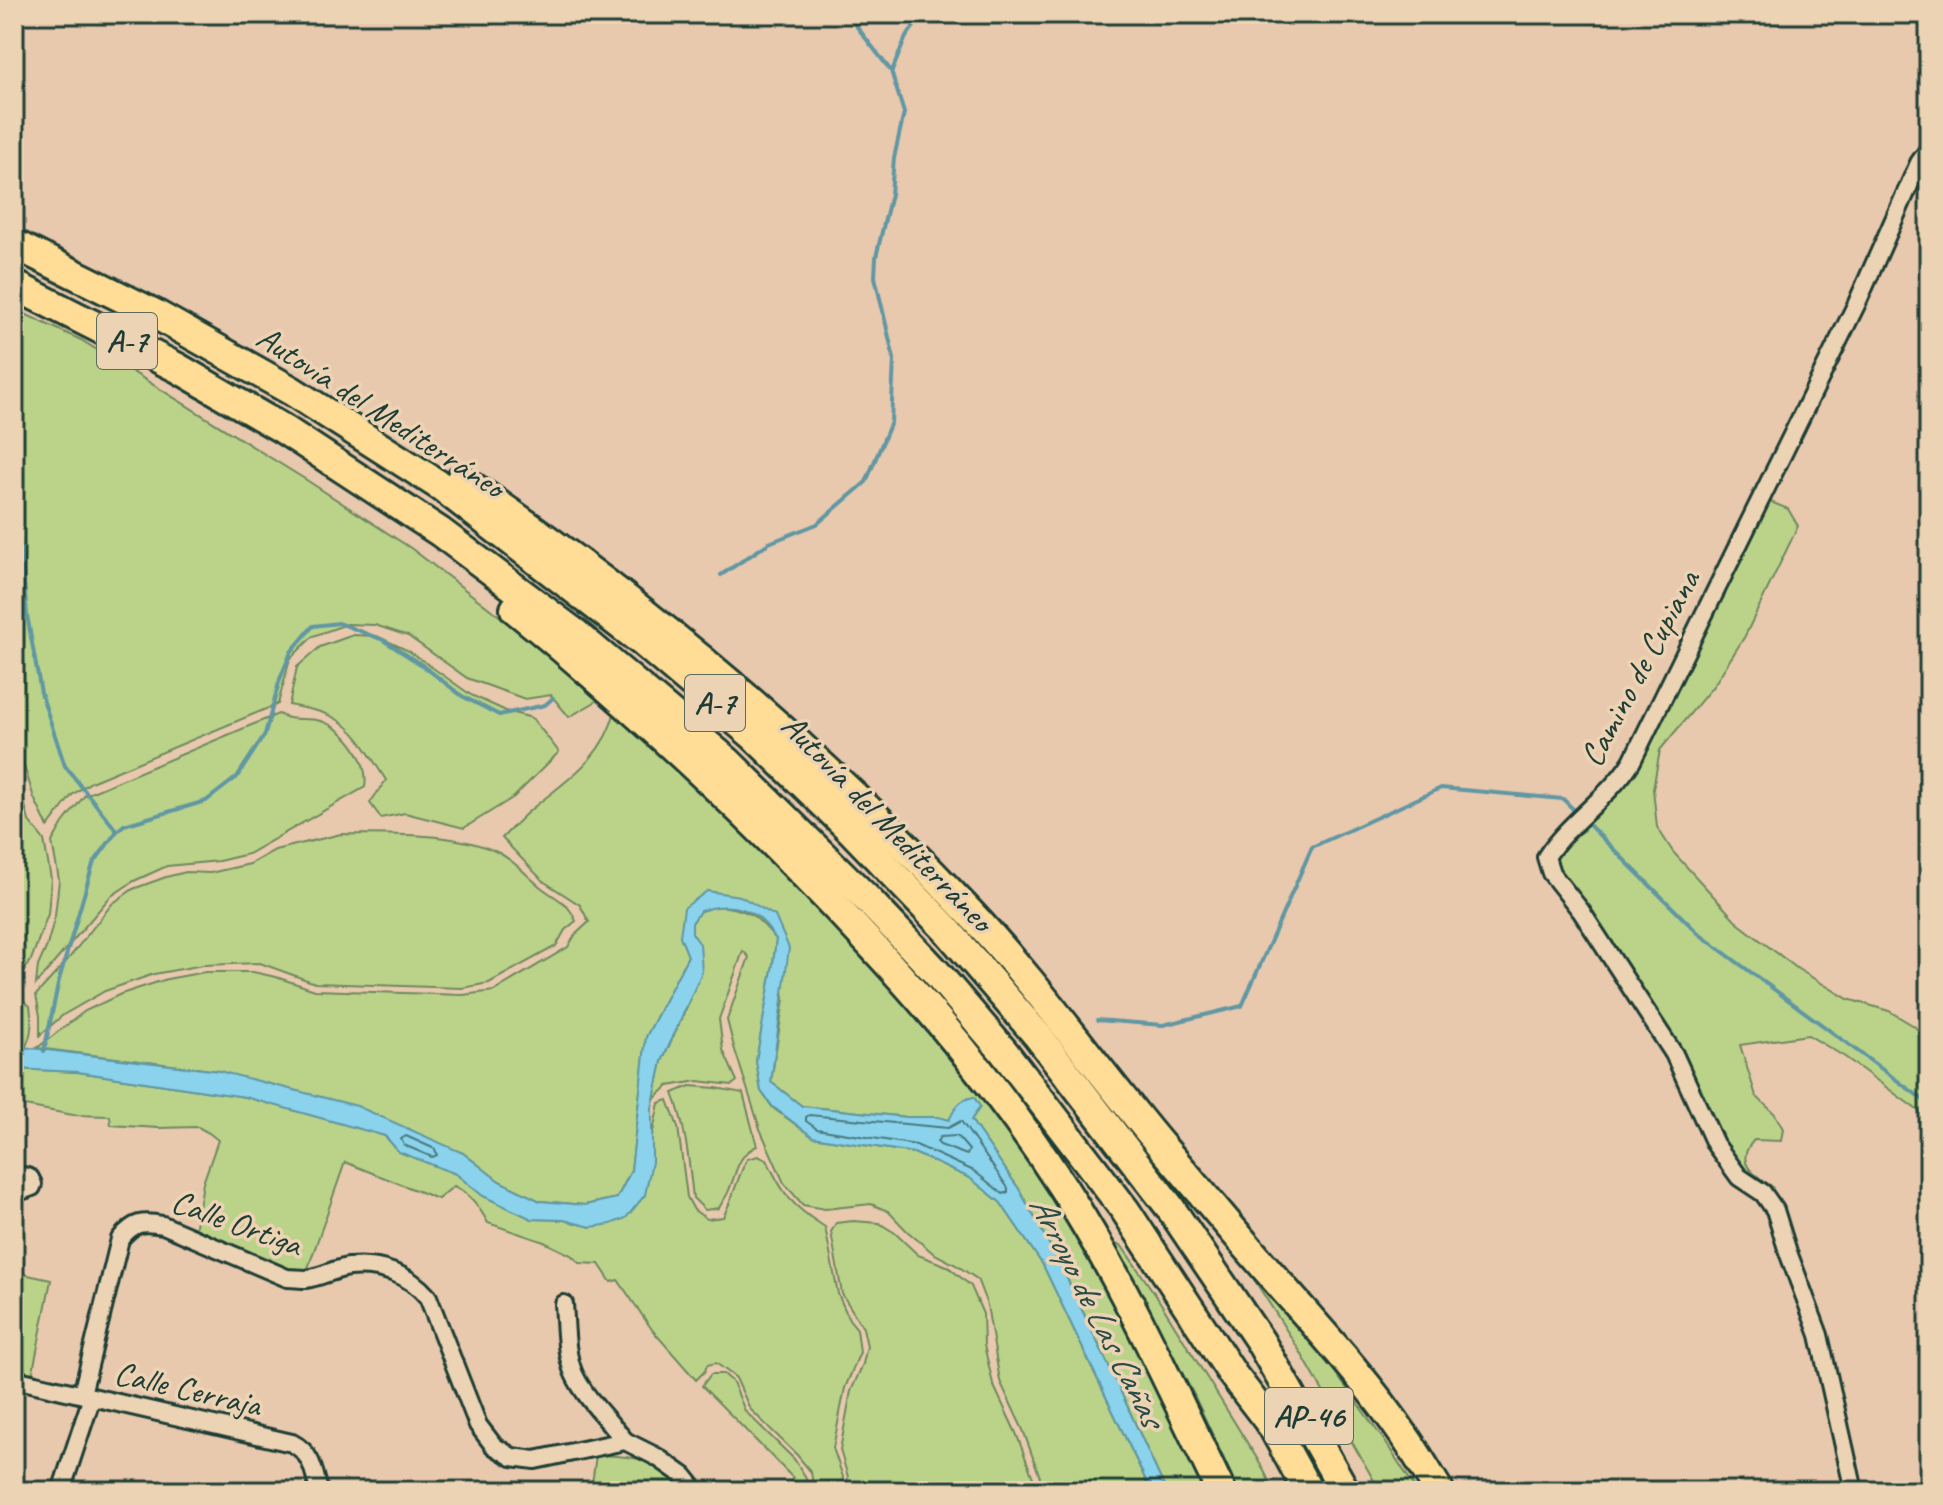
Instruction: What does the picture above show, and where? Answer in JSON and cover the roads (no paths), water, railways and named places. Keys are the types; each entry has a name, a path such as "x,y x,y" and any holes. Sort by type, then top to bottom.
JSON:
{"highway":[{"name":"Autovía del Mediterráneo","path":"14,244 155,314 292,391 442,487 644,643 753,735 852,831 947,930 1038,1036 1169,1206 1260,1341 1345,1491"},
{"name":"Autovía del Mediterráneo","path":"14,285 165,361 238,403 318,451 440,532 576,634 728,762 887,920 1004,1052 1125,1210 1233,1375 1273,1427 1308,1491"},
{"path":"292,391 333,398 388,430 579,562 675,637 778,725 873,814 970,913 1058,1014 1158,1142 1338,1350 1404,1434 1439,1491"},
{"path":"440,532 471,576 586,670 742,810 841,912 934,1015 1003,1100 1062,1185 1147,1338 1221,1491"},
{"name":"AP-46","path":"1260,1341 1357,1491"},
{"name":"AP-46","path":"1233,1375 1257,1435 1287,1491"}],"street":[{"name":"Camino de Cupiana","path":"1854,1491 1819,1335 1775,1210 1763,1193 1739,1177 1715,1144 1674,1054 1581,911 1551,873 1546,857 1557,840 1620,780 1632,761 1850,317 1919,163 1929,149"},
{"name":"Calle Ortiga","path":"61,1491 87,1395 120,1239 130,1226 147,1222 163,1225 287,1278 307,1279 348,1267 366,1267 397,1272 410,1279 434,1308 478,1425 494,1446 512,1457 535,1460 625,1441"},
{"path":"564,1304 569,1359 582,1388 625,1441 684,1476 696,1491"},
{"name":"Calle Cerraja","path":"14,1379 292,1443 302,1448 311,1462 319,1491"}],"water":[{"path":"707,891 740,896 775,916 789,948 771,1082 802,1106 949,1120 961,1102 974,1097 980,1107 971,1120 1019,1189 1060,1264 1166,1491 1151,1491 1043,1265 1000,1202 970,1178 914,1153 813,1137 773,1107 761,1091 756,1061 776,939 758,917 744,910 730,907 707,909 700,911 692,923 692,933 700,944 702,972 662,1061 652,1108 652,1162 645,1195 626,1218 611,1224 591,1227 564,1220 532,1219 483,1196 456,1174 399,1152 385,1136 245,1097 78,1072 14,1069 14,1046 219,1071 357,1106 463,1153 499,1181 540,1201 585,1205 617,1198 631,1171 646,1037 688,956 680,936 684,908"}],"waterway":[{"path":"721,575 769,543 817,524 866,482 891,422 894,359 875,277 876,257 891,194 894,158 904,113 891,71 849,14"},
{"path":"892,71 906,37 923,14"},
{"path":"14,496 27,615 41,693 65,766 117,831"},
{"path":"44,1051 59,980 93,864 124,825 206,801 237,777 265,734 291,652 313,626 339,623 383,640 462,696 499,715 545,705 553,698"},
{"path":"1097,1020 1163,1025 1242,1006 1312,847 1441,788 1563,799 1577,813"},
{"path":"1583,819 1699,934 1929,1104"}],"water label":[{"name":"Arroyo de Las Cañas","path":"1098,1310"}]}
